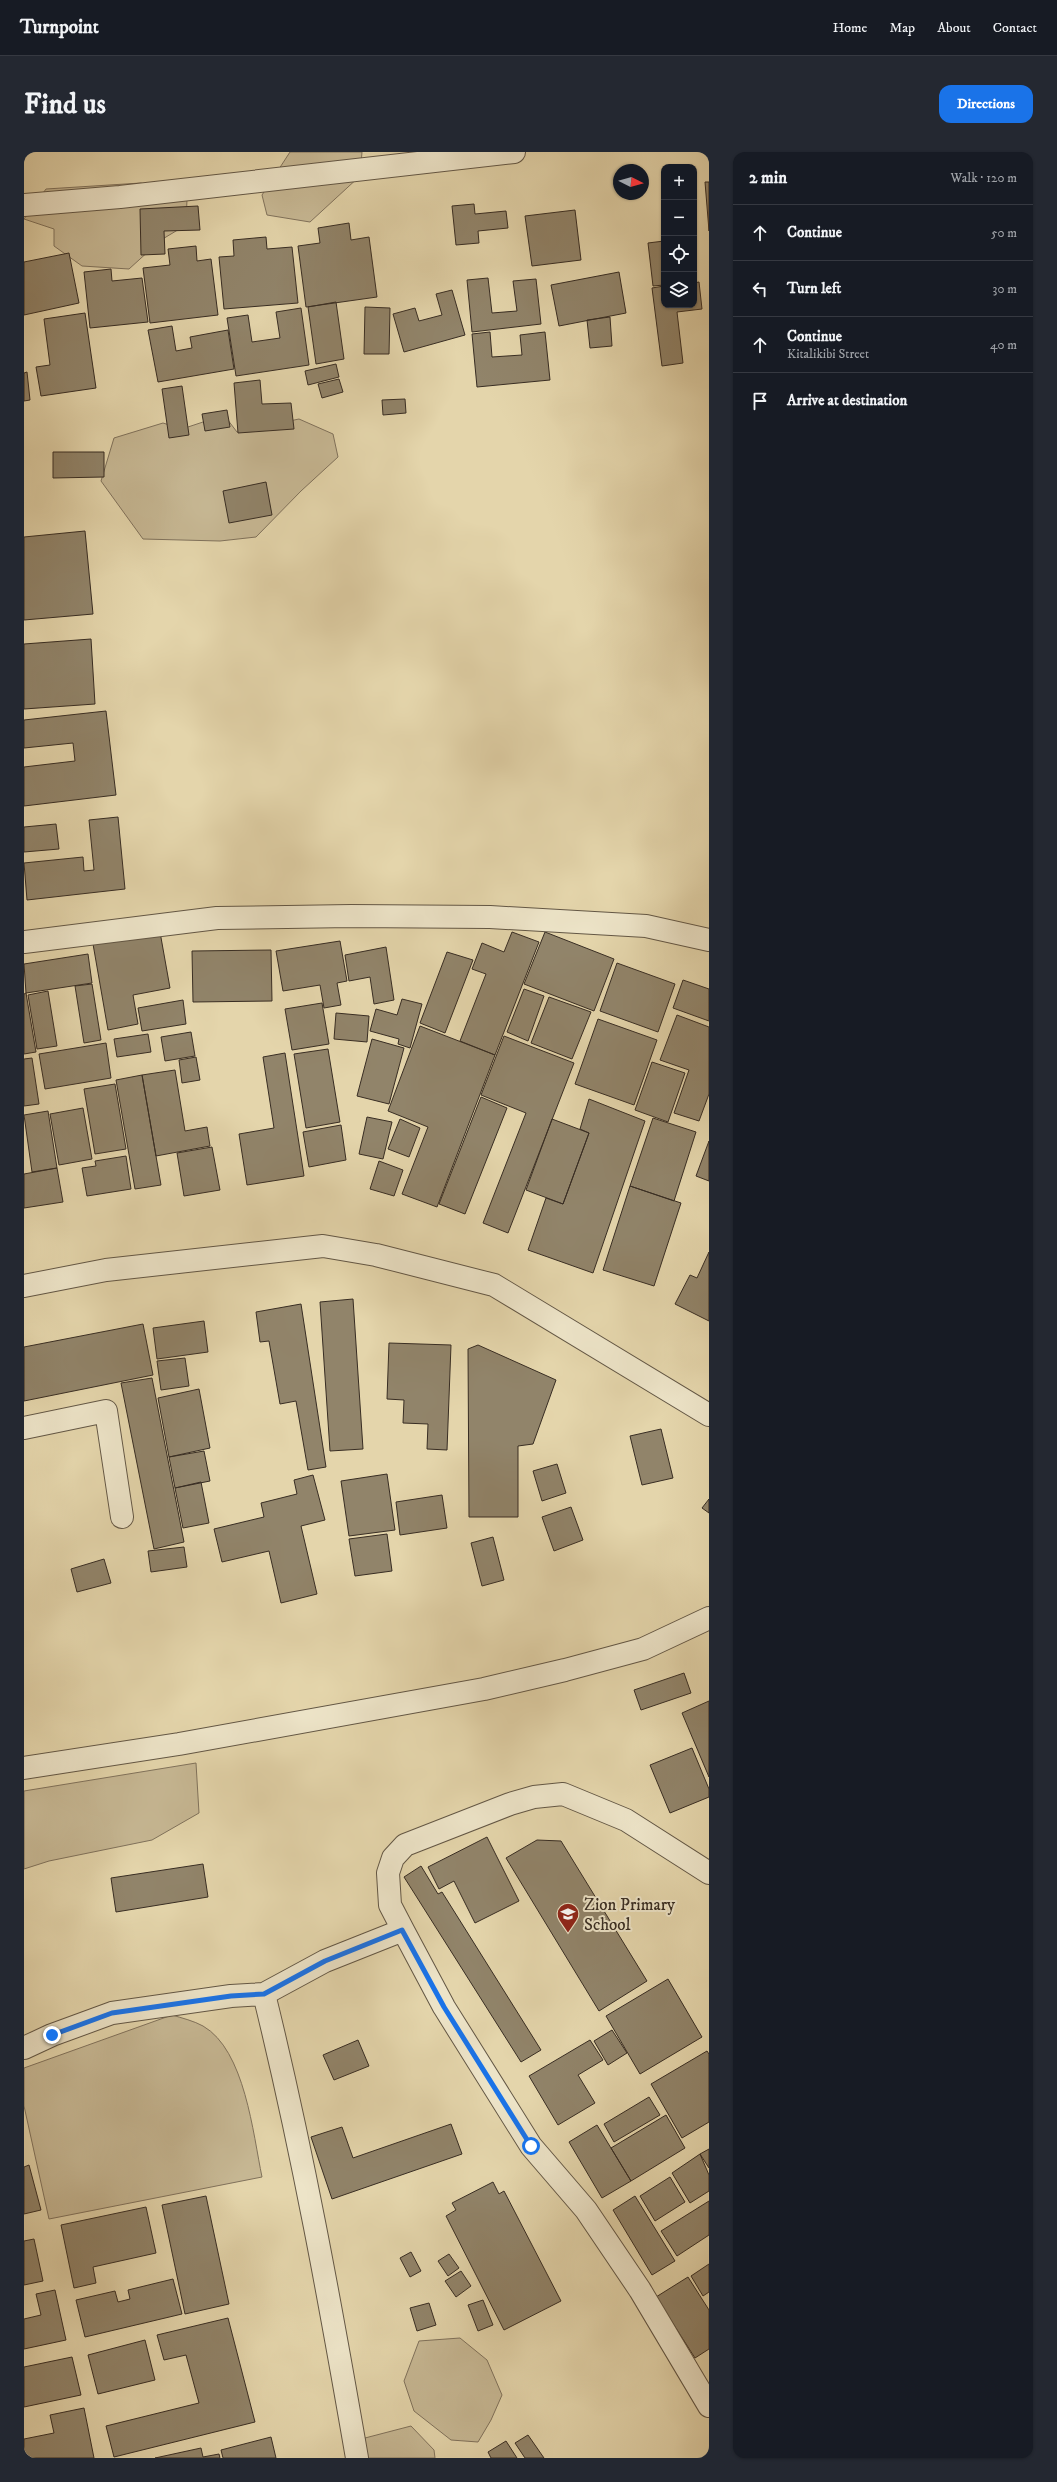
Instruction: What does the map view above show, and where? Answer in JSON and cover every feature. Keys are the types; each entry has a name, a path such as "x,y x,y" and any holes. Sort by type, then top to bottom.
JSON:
{"street":[{"path":"24,205 120,197 514,152"},
{"path":"24,942 217,918 351,916 490,917 646,926 709,940"},
{"path":"24,1286 106,1270 323,1246 376,1255 494,1285 709,1415"},
{"path":"24,1428 106,1411 122,1517"},
{"path":"24,1768 179,1744 484,1689 565,1670 643,1648 709,1618"},
{"path":"709,1873 626,1820 563,1794 534,1797 510,1804 405,1845 393,1858 388,1874 390,1905 444,2007 531,2146 586,2210 640,2290 709,2406"},
{"path":"24,2048 52,2035 112,2013 231,1996 264,1994 325,1961 402,1930"},
{"path":"264,1994 285,2077 317,2230 357,2458"}],"shaded area":[{"path":"290,152 362,152 360,176 310,222 267,215 262,195"},
{"path":"141,183 187,199 186,225 161,240 129,269 82,266 54,246 54,229 24,219 46,189"},
{"path":"224,415 237,432 299,419 333,434 338,457 301,491 256,537 220,541 143,539 101,481 114,438 163,423 182,429"},
{"path":"196,1763 199,1813 152,1840 49,1861 24,1869 24,1791"},
{"path":"172,2015 203,2026 217,2038 229,2054 238,2073 245,2094 262,2177 49,2219 24,2106 24,2068"},
{"path":"460,2338 487,2360 502,2395 491,2420 478,2442 451,2440 414,2411 404,2381 419,2341"},
{"path":"411,2426 434,2450 435,2458 363,2458 365,2438"}],"building":[{"path":"705,182 709,182 709,231"},
{"path":"474,204 475,214 506,211 508,228 478,231 479,243 456,245 452,206"},
{"path":"198,206 200,230 164,231 165,254 141,255 140,209"},
{"path":"575,210 581,260 532,266 525,216"},
{"path":"349,223 351,240 369,237 377,297 306,307 298,246 320,243 318,228"},
{"path":"266,237 267,249 292,247 298,303 224,309 219,257 234,256 233,240"},
{"path":"661,241 661,285 653,286 648,243"},
{"path":"196,246 197,261 211,259 218,315 150,323 143,268 170,265 168,249"},
{"path":"69,253 79,303 24,315 24,262"},
{"path":"111,269 112,281 142,278 148,322 90,328 84,272"},
{"path":"619,272 626,313 559,326 551,285"},
{"path":"488,278 492,313 517,311 513,281 536,279 541,324 472,332 467,280"},
{"path":"697,282 699,282 702,309 677,312 683,363 662,366 652,288 661,286 661,308 697,308"},
{"path":"452,290 465,335 404,352 393,314 415,308 419,321 442,315 436,294"},
{"path":"336,302 344,359 316,364 308,307"},
{"path":"365,307 390,308 389,354 364,354"},
{"path":"301,308 309,365 236,376 227,318 248,315 252,342 280,338 276,312"},
{"path":"85,313 96,388 41,396 36,367 50,365 44,319"},
{"path":"610,317 612,346 590,348 587,320"},
{"path":"172,326 176,351 192,348 190,337 228,330 234,369 158,382 148,330"},
{"path":"490,332 492,357 522,355 520,335 545,332 550,380 477,387 472,334"},
{"path":"336,364 339,377 308,385 305,371"},
{"path":"27,372 30,400 24,401 24,373"},
{"path":"339,379 343,392 322,398 318,384"},
{"path":"260,380 262,404 291,403 294,429 238,433 234,383"},
{"path":"182,386 189,435 169,438 162,389"},
{"path":"405,399 406,413 383,415 382,400"},
{"path":"227,410 230,427 205,431 202,414"},
{"path":"53,452 104,452 104,477 53,478"},
{"path":"266,482 272,515 229,523 223,491"},
{"path":"85,531 93,614 24,620 24,537"},
{"path":"91,639 95,704 24,709 24,644"},
{"path":"106,711 116,795 24,806 24,767 75,761 73,743 24,748 24,720"},
{"path":"118,817 125,889 27,900 24,863 83,857 84,871 94,870 89,820"},
{"path":"56,824 59,849 24,852 24,827"},
{"path":"160,932 170,988 133,995 138,1024 108,1030 93,944"},
{"path":"512,932 539,942 495,1055 460,1041 486,974 472,969 482,943 504,952"},
{"path":"545,932 614,959 594,1011 524,984"},
{"path":"340,941 347,981 337,983 341,1005 324,1008 320,985 283,991 276,951"},
{"path":"386,947 394,1000 374,1004 370,977 349,981 345,955"},
{"path":"271,950 272,1001 193,1002 192,951"},
{"path":"447,952 473,960 445,1033 420,1023"},
{"path":"88,954 92,983 26,993 24,964"},
{"path":"617,963 675,984 658,1032 600,1011"},
{"path":"683,980 709,989 709,1021 673,1008"},
{"path":"92,984 101,1040 84,1043 75,986"},
{"path":"524,989 544,996 528,1041 507,1032"},
{"path":"48,991 57,1046 37,1049 28,995"},
{"path":"26,993 36,1052 24,1054 24,994"},
{"path":"549,997 591,1012 572,1059 531,1043"},
{"path":"402,999 422,1004 410,1048 398,1044 399,1039 370,1031 376,1009 397,1015"},
{"path":"183,1000 186,1024 142,1031 138,1008"},
{"path":"322,1003 329,1044 292,1050 285,1009"},
{"path":"336,1013 369,1016 367,1042 334,1039"},
{"path":"677,1015 709,1027 709,1094 699,1121 674,1113 689,1070 660,1060"},
{"path":"598,1019 657,1040 634,1105 575,1084"},
{"path":"420,1026 495,1055 437,1207 402,1194 428,1127 388,1111"},
{"path":"191,1032 195,1056 165,1061 161,1037"},
{"path":"148,1034 151,1052 117,1057 114,1039"},
{"path":"504,1036 574,1063 508,1233 483,1223 526,1113 481,1095"},
{"path":"372,1039 404,1048 389,1104 357,1096"},
{"path":"106,1043 111,1078 45,1089 39,1054"},
{"path":"328,1049 340,1122 306,1128 294,1054"},
{"path":"285,1053 304,1176 247,1185 239,1134 274,1128 263,1057"},
{"path":"196,1057 200,1080 182,1083 179,1060"},
{"path":"32,1058 39,1104 24,1106 24,1059"},
{"path":"652,1062 685,1073 668,1122 635,1110"},
{"path":"175,1070 185,1131 207,1127 210,1146 156,1156 142,1075"},
{"path":"142,1075 161,1185 135,1189 116,1080"},
{"path":"115,1084 126,1149 95,1154 84,1089"},
{"path":"481,1097 507,1108 465,1214 439,1204"},
{"path":"589,1099 645,1121 593,1273 528,1250 546,1198 563,1204 589,1133 580,1129"},
{"path":"83,1108 92,1159 59,1165 50,1114"},
{"path":"48,1111 57,1168 32,1172 24,1115"},
{"path":"367,1117 392,1122 383,1159 359,1154"},
{"path":"653,1118 696,1132 674,1201 630,1186"},
{"path":"400,1119 420,1128 409,1157 388,1149"},
{"path":"552,1119 589,1133 563,1204 526,1190"},
{"path":"341,1125 346,1160 309,1167 303,1132"},
{"path":"709,1141 709,1181 696,1176"},
{"path":"212,1147 220,1190 184,1196 177,1153"},
{"path":"126,1156 131,1189 87,1196 82,1168 96,1166 95,1161"},
{"path":"379,1161 403,1170 394,1196 370,1189"},
{"path":"57,1168 63,1202 24,1208 24,1174"},
{"path":"630,1186 681,1203 654,1286 603,1270"},
{"path":"709,1252 709,1321 675,1304 690,1275 697,1278"},
{"path":"353,1299 363,1449 330,1451 320,1302"},
{"path":"301,1304 326,1467 308,1470 296,1401 280,1404 269,1341 260,1342 256,1312"},
{"path":"204,1321 208,1352 157,1359 153,1328"},
{"path":"143,1324 153,1375 24,1401 24,1347"},
{"path":"389,1343 451,1345 447,1450 427,1449 428,1424 403,1423 404,1400 387,1399"},
{"path":"478,1345 556,1380 533,1444 518,1446 518,1517 469,1517 468,1349"},
{"path":"185,1358 189,1386 161,1390 157,1361"},
{"path":"152,1378 184,1542 154,1549 121,1383"},
{"path":"199,1389 210,1448 169,1457 158,1398"},
{"path":"661,1429 673,1478 642,1485 630,1436"},
{"path":"204,1451 210,1481 175,1488 169,1457"},
{"path":"557,1464 566,1493 542,1501 533,1471"},
{"path":"387,1474 395,1530 349,1536 341,1481"},
{"path":"313,1475 325,1520 301,1526 317,1594 281,1603 269,1551 222,1562 214,1529 264,1517 261,1503 297,1494 294,1480"},
{"path":"201,1482 209,1523 183,1528 175,1488"},
{"path":"442,1495 447,1528 400,1535 396,1502"},
{"path":"709,1499 709,1513 702,1508"},
{"path":"571,1507 583,1540 554,1551 542,1517"},
{"path":"387,1534 392,1571 355,1576 349,1539"},
{"path":"493,1537 504,1580 482,1586 471,1543"},
{"path":"184,1547 187,1567 151,1572 148,1551"},
{"path":"104,1559 111,1583 77,1592 71,1569"},
{"path":"684,1673 691,1693 641,1710 634,1690"},
{"path":"709,1701 709,1777 682,1713"},
{"path":"692,1748 709,1789 709,1797 670,1813 650,1765"},
{"path":"487,1837 519,1901 475,1923 454,1881 439,1889 428,1867"},
{"path":"537,1840 561,1841 647,1981 599,2011 506,1858"},
{"path":"203,1864 208,1897 116,1912 111,1878"},
{"path":"421,1866 438,1894 442,1892 541,2050 521,2062 404,1877"},
{"path":"668,1979 702,2037 640,2074 606,2016"},
{"path":"612,2030 627,2053 608,2065 594,2041"},
{"path":"358,2040 369,2066 334,2080 323,2055"},
{"path":"590,2040 603,2060 578,2075 595,2103 558,2125 529,2076"},
{"path":"707,2051 709,2054 709,2122 682,2138 651,2084"},
{"path":"649,2097 660,2115 614,2142 604,2124"},
{"path":"666,2115 685,2148 631,2181 611,2148"},
{"path":"451,2124 462,2154 332,2199 311,2137 342,2127 353,2158"},
{"path":"597,2125 631,2181 602,2198 569,2142"},
{"path":"709,2149 709,2168 700,2154"},
{"path":"700,2154 709,2175 709,2191 690,2203 672,2173"},
{"path":"29,2165 41,2210 24,2214 24,2167"},
{"path":"670,2177 685,2202 655,2221 640,2196"},
{"path":"493,2182 499,2194 504,2191 561,2301 504,2330 446,2216 456,2210 452,2203"},
{"path":"206,2196 229,2304 185,2314 162,2205"},
{"path":"635,2196 675,2261 652,2275 613,2210"},
{"path":"709,2201 709,2235 677,2256 661,2231"},
{"path":"146,2207 156,2253 93,2267 96,2283 74,2288 61,2225"},
{"path":"34,2239 43,2281 24,2285 24,2241"},
{"path":"411,2252 421,2271 410,2277 400,2258"},
{"path":"449,2254 459,2268 448,2276 438,2261"},
{"path":"709,2264 709,2292 703,2296 691,2276"},
{"path":"461,2271 471,2286 456,2297 445,2281"},
{"path":"688,2277 709,2310 709,2349 695,2358 656,2297"},
{"path":"173,2279 182,2314 85,2337 76,2300 115,2291 118,2302 130,2299 128,2290"},
{"path":"55,2290 66,2340 24,2349 24,2319 41,2315 36,2294"},
{"path":"483,2300 493,2325 478,2331 468,2305"},
{"path":"429,2303 436,2325 417,2331 410,2308"},
{"path":"228,2318 255,2422 114,2457 106,2426 199,2403 186,2355 164,2360 157,2335"},
{"path":"145,2340 155,2380 98,2394 88,2355"},
{"path":"72,2357 81,2395 24,2407 24,2367"},
{"path":"84,2408 94,2458 24,2458 24,2439 54,2433 50,2415"},
{"path":"528,2435 544,2458 525,2458 515,2443"},
{"path":"271,2437 276,2458 223,2458 221,2450"},
{"path":"506,2441 517,2458 491,2458 488,2452"},
{"path":"201,2448 203,2457 219,2454 220,2458 155,2458"}],"place":[{"name":"Zion Primary School","path":"568,1934"}],"route":[{"path":"52,2035 112,2013 231,1996 264,1994 325,1961 402,1930 444,2007 531,2146"}]}
